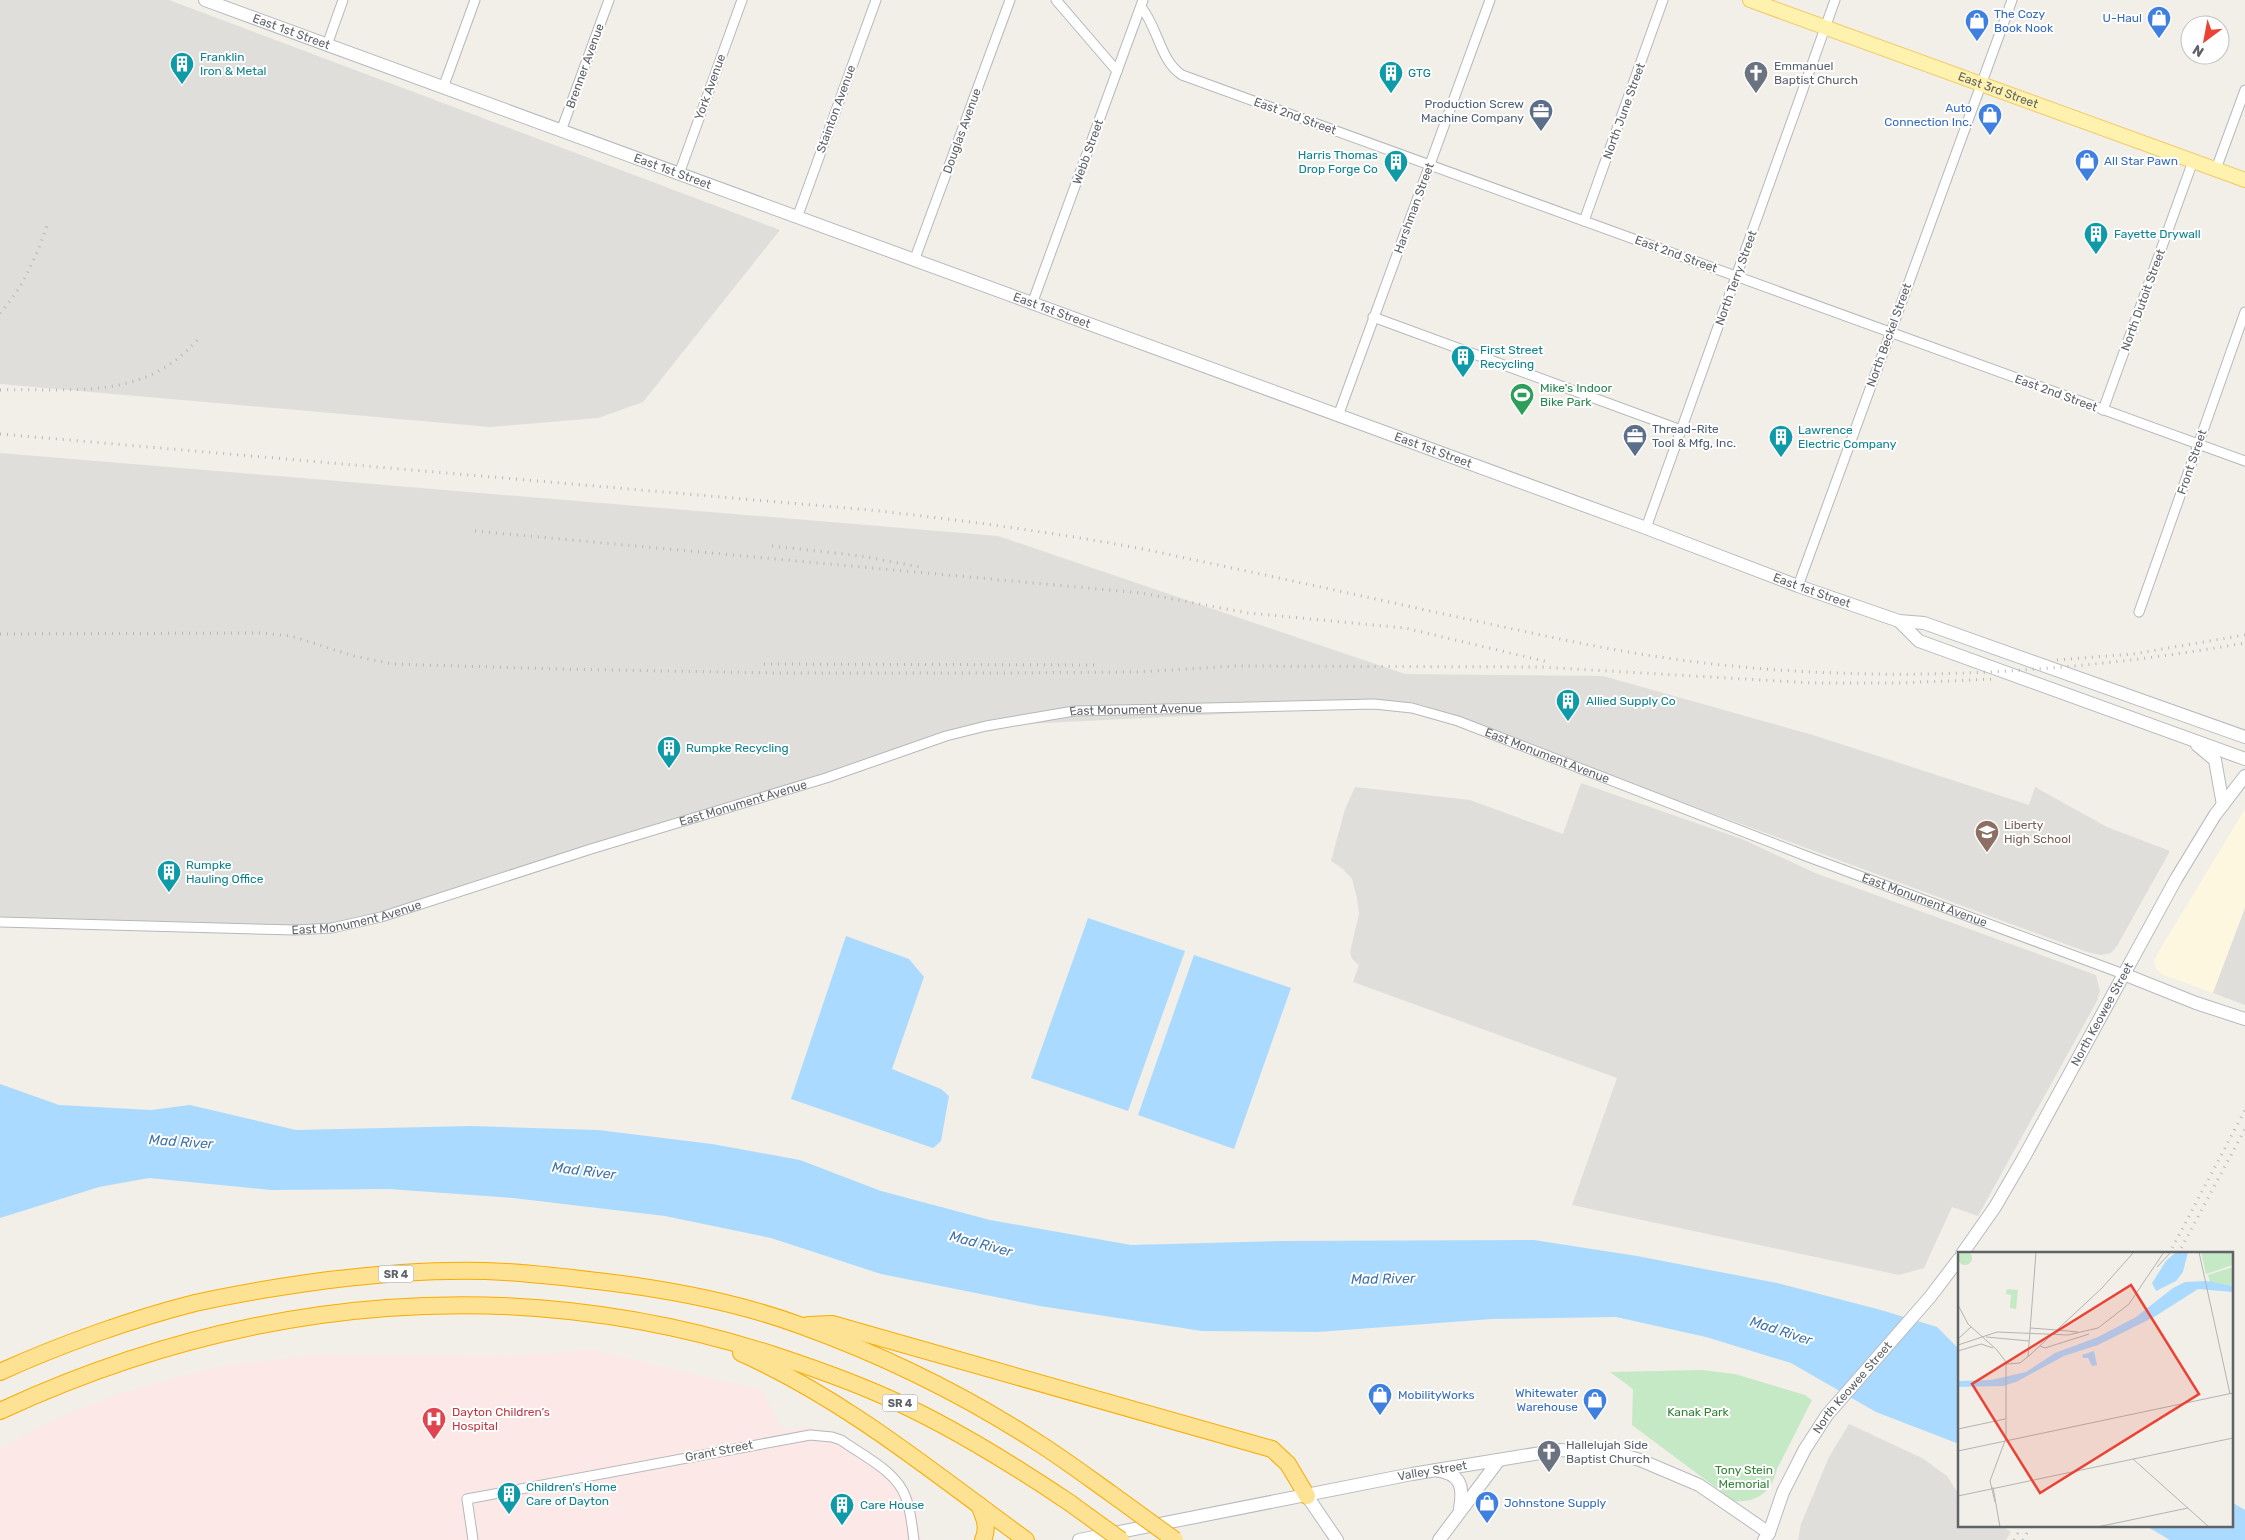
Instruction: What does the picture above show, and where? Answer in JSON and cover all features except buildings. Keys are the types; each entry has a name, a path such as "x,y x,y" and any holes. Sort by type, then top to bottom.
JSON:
{"highway":[{"name":"SR 4","path":"0,1372 130,1323 194,1304 278,1287 359,1276 432,1271 504,1272 639,1286 724,1304 801,1325 926,1379 1041,1444 1175,1540"},
{"name":"SR 4","path":"0,1410 30,1396 132,1357 207,1336 281,1320 365,1308 466,1304 528,1306 606,1314 662,1324 714,1337 822,1371 898,1402 1010,1464 1070,1503 1121,1540"},
{"path":"801,1325 832,1324 1272,1449 1288,1464 1307,1496"},
{"path":"714,1337 725,1346 789,1376 839,1404 1026,1540"},
{"path":"979,1506 986,1523 986,1535 983,1540"}],"main road":[{"name":"East 1st Street","path":"205,0 1646,528 1798,586 1899,621 1924,624 2245,737"},
{"name":"East 3rd Street","path":"1750,0 2245,180"},
{"name":"East 1st Street","path":"1899,621 1919,641 2245,759"},
{"path":"2192,740 2214,760 2222,805"},
{"name":"North Keowee Street","path":"1963,1252 1995,1207 2126,975 2176,879 2222,805 2245,776"},
{"name":"East Monument Avenue","path":"2126,975 2196,1003 2245,1019"},
{"name":"North Keowee Street","path":"1768,1538 1783,1492 1805,1449 1827,1415 1930,1297 1958,1260"},
{"name":"Valley Street","path":"1079,1540 1436,1470 1559,1450 1612,1452 1640,1460 1699,1485 1768,1538"},
{"path":"1439,1540 1460,1509 1499,1460"},
{"path":"1436,1470 1452,1475 1459,1481 1462,1488 1460,1509"},
{"path":"1307,1496 1337,1540"}],"street":[{"path":"327,46 343,0"},
{"path":"443,88 475,0"},
{"name":"Brenner Avenue","path":"562,131 609,0"},
{"name":"York Avenue","path":"679,174 742,0"},
{"name":"Stainton Avenue","path":"797,218 876,0"},
{"name":"Douglas Avenue","path":"914,261 1010,0"},
{"path":"1056,0 1117,72"},
{"name":"Harshman Street","path":"1338,416 1490,0"},
{"name":"North June Street","path":"1584,221 1664,0"},
{"name":"North Terry Street","path":"1646,528 1835,0"},
{"name":"North Beckel Street","path":"1798,586 2012,0"},
{"name":"Webb Street","path":"1032,304 1142,4"},
{"name":"East 2nd Street","path":"1142,4 1154,26 1170,64 1182,75 2245,462"},
{"path":"2216,169 2245,90"},
{"name":"North Dutoit Street","path":"2103,410 2193,161"},
{"name":"Front Street","path":"2139,612 2245,312"},
{"path":"1373,317 1681,430"},
{"name":"East Monument Avenue","path":"0,922 294,930 332,928 381,917 591,849 826,778 946,736 986,726 1074,712 1374,704 1412,708 1458,721 1806,856 2126,975"},
{"name":"Grant Street","path":"473,1540 467,1498 810,1435 823,1435 841,1440 892,1476 906,1498 914,1540"}],"shaded area":[{"path":"0,0 169,0 780,230 643,402 598,418 490,427 0,384"},
{"path":"0,453 998,536 1405,674 1603,676 1813,735 2029,805 2035,787 2107,827 2170,851 2117,946 2111,953 2101,955 2087,952 1671,798 1488,727 1420,704 986,726 332,928 0,922"},
{"path":"1581,783 1742,839 1815,873 2096,975 2100,991 2097,1001 1978,1216 1952,1207 1924,1268 1899,1275 1572,1205 1617,1078 1353,982 1359,965 1352,959 1350,952 1359,914 1357,898 1352,879 1343,869 1331,861 1345,809 1355,787 1470,800 1563,834"},
{"path":"2245,809 2245,908 2213,993 2161,974 2154,962"},
{"path":"2245,908 2245,1005 2213,993"},
{"name":"Dayton Children’s Hospital","path":"592,1350 762,1390 782,1430 805,1427 836,1431 868,1451 897,1476 914,1497 922,1540 0,1540 0,1449 53,1420 120,1393 216,1367 313,1355 510,1356"},
{"path":"1849,1424 1922,1458 1947,1476 1958,1493 1958,1528 2005,1528 2011,1532 2006,1540 1798,1540 1801,1524 1829,1457"}],"green space":[{"name":"Kanak Park","path":"1702,1370 1735,1374 1805,1395 1812,1400 1777,1469 1772,1484 1757,1498 1734,1501 1632,1425 1633,1389 1610,1372"}],"water":[{"path":"1088,918 1185,951 1128,1111 1031,1078"},
{"path":"846,936 909,959 924,977 892,1069 941,1089 949,1096 941,1141 933,1148 791,1099"},
{"path":"1194,955 1291,988 1234,1149 1138,1115"},
{"name":"Mad River","path":"0,1084 59,1105 151,1110 190,1105 296,1130 471,1126 598,1130 712,1144 800,1160 881,1191 990,1220 1131,1245 1284,1241 1534,1240 1637,1256 1777,1283 1881,1310 1937,1327 1958,1348 1958,1444 1876,1412 1791,1363 1706,1337 1616,1317 1492,1319 1318,1332 1202,1331 1040,1306 881,1274 771,1238 665,1216 513,1198 389,1189 271,1190 149,1178 99,1187 0,1218"},
{"path":"2232,1503 2245,1510 2245,1540 2170,1540 2149,1528 2232,1528"}],"railway":[{"path":"0,313 16,293 28,272 47,226"},
{"path":"0,390 81,389 107,387 132,382 155,373 177,359 198,339"},
{"path":"0,434 870,510 972,522 1143,549 1572,642 1626,652 1727,665 1875,674 1950,674 2098,664 2172,655 2245,643"},
{"path":"475,531 1141,593 1248,613 1405,628 1548,662"},
{"path":"772,546 861,556 919,567"},
{"path":"0,634 261,633 291,636 354,656 393,664 559,669 776,673 995,673 1137,672 1235,666 1541,667 1812,683 1898,683 1997,679"},
{"path":"2057,660 2133,654 2245,635"},
{"path":"764,664 1100,665"},
{"path":"2170,1252 2245,1110"},
{"path":"2179,1252 2245,1129"},
{"path":"2014,1540 2021,1528"},
{"path":"2023,1540 2030,1528"}],"place":[{"name":"U-Haul","path":"2159,39"},
{"name":"The Cozy Book Nook","path":"1977,42"},
{"name":"Franklin Iron & Metal","path":"182,85"},
{"name":"GTG","path":"1391,94"},
{"name":"Emmanuel Baptist Church","path":"1756,94"},
{"name":"Production Screw Machine Company","path":"1541,132"},
{"name":"Auto Connection Inc.","path":"1990,136"},
{"name":"All Star Pawn","path":"2087,182"},
{"name":"Harris Thomas Drop Forge Co","path":"1396,183"},
{"name":"Fayette Drywall","path":"2096,255"},
{"name":"First Street Recycling","path":"1463,378"},
{"name":"Mike's Indoor Bike Park","path":"1522,416"},
{"name":"Thread-Rite Tool & Mfg, Inc.","path":"1635,457"},
{"name":"Lawrence Electric Company","path":"1781,458"},
{"name":"Allied Supply Co","path":"1568,722"},
{"name":"Rumpke Recycling","path":"669,769"},
{"name":"Liberty High School","path":"1987,853"},
{"name":"Rumpke Hauling Office","path":"169,893"},
{"name":"MobilityWorks","path":"1380,1416"},
{"name":"Whitewater Warehouse","path":"1595,1421"},
{"name":"Dayton Children’s Hospital","path":"434,1440"},
{"name":"Hallelujah Side Baptist Church","path":"1549,1473"},
{"name":"Children's Home Care of Dayton","path":"509,1515"},
{"name":"Johnstone Supply","path":"1487,1524"},
{"name":"Care House","path":"842,1526"}],"park label":[{"name":"Tony Stein Memorial","path":"1744,1477"}]}
